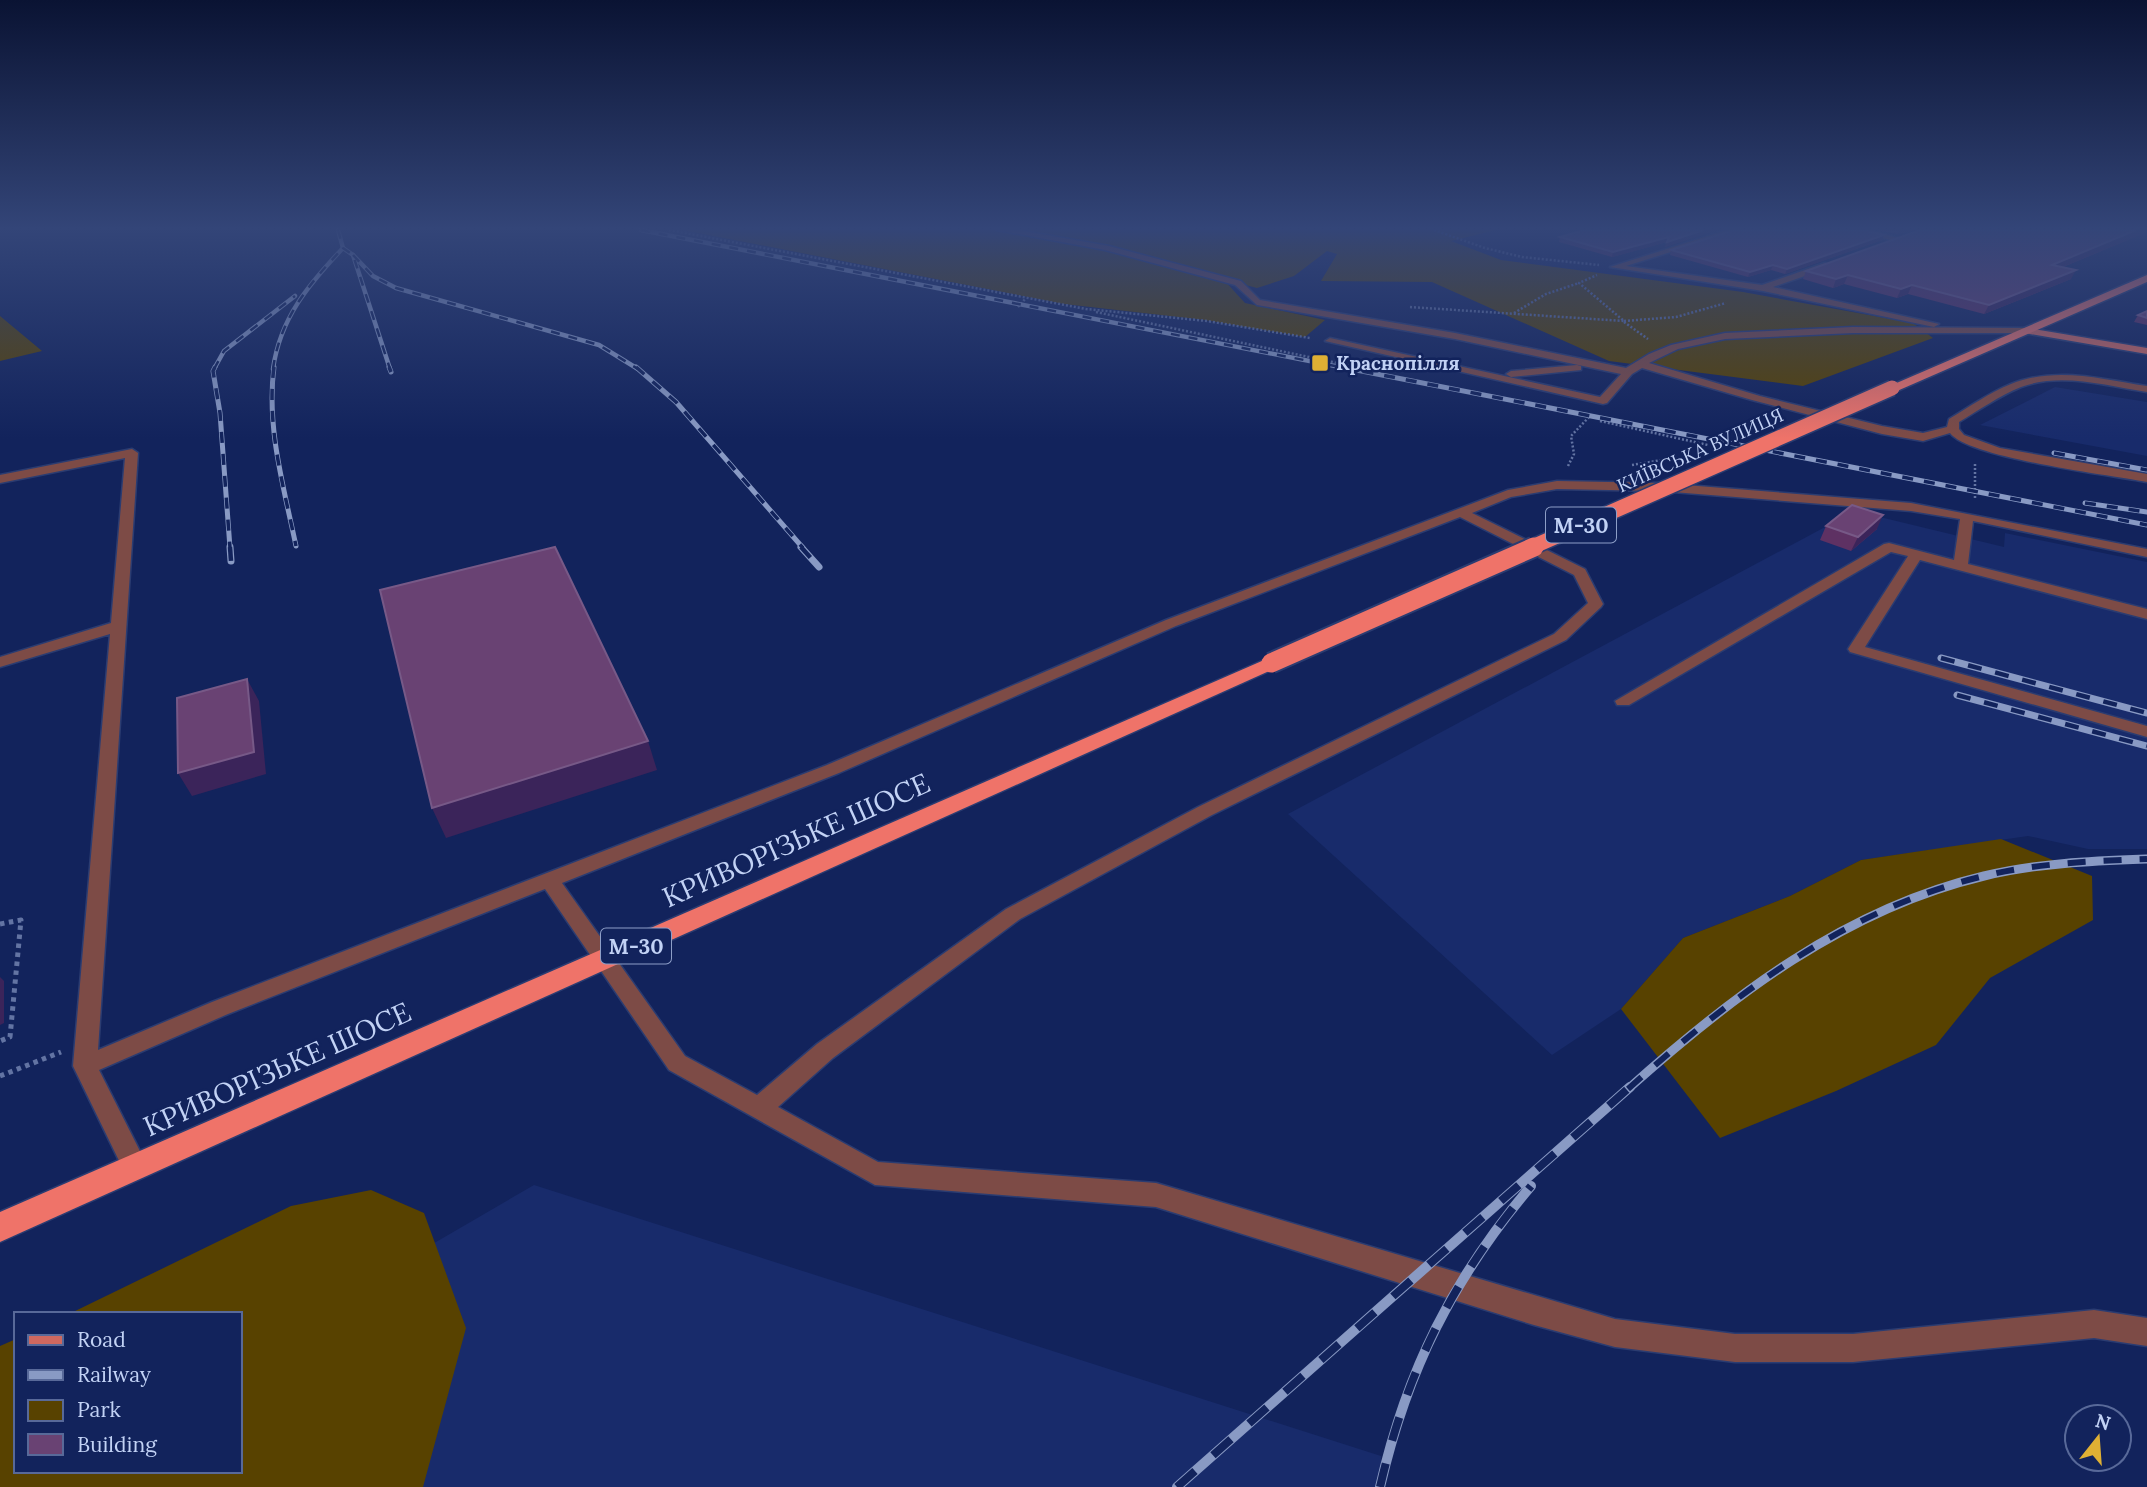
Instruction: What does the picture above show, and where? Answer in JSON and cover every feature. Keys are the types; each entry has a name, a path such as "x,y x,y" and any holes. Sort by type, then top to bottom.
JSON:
{"highway":[{"name":"КИЇВСЬКА ВУЛИЦЯ","path":"1271,663 2099,299"},
{"name":"КРИВОРІЗЬКЕ ШОСЕ","path":"0,1227 1271,663"}],"main road":[{"path":"2028,331 2147,351"}],"street":[{"path":"1254,299 1341,330 1493,375 1603,401 1628,372 1640,364 1675,347 1725,336 1853,330 2028,331"},
{"path":"1818,299 1972,331"},
{"path":"1341,330 1455,336 1628,372"},
{"path":"1640,364 1756,398 1882,429 1923,437 1953,429"},
{"path":"1493,375 1595,367"},
{"path":"2147,389 2039,379 2024,383 1953,421 1953,429 1960,438 1977,445 2147,478"},
{"path":"0,479 132,453 85,1066 135,1167"},
{"path":"85,1066 220,1008 833,769 1171,623 1508,494 1557,485 1660,487 1910,507 2147,552"},
{"path":"759,1108 825,1051 1013,914 1205,811 1560,637 1597,604 1580,572 1460,512"},
{"path":"1960,566 1972,517"},
{"path":"1623,701 1889,547 2147,614"},
{"path":"1916,555 1856,649 2147,732"},
{"path":"0,662 119,626"},
{"path":"549,879 677,1063 876,1173 1156,1195 1534,1311 1615,1333 1735,1348 1853,1348 2094,1324 2147,1332"}],"path":[{"path":"1018,307 1026,299"},
{"path":"1028,299 1086,309 1207,321 1341,330"},
{"path":"1514,313 1537,299"},
{"path":"1598,299 1624,321"},
{"path":"1407,307 1655,321 1709,310 1735,299"},
{"path":"1557,485 1574,454 1571,436 1603,401"},
{"path":"1587,419 1650,430 1714,447"},
{"path":"1972,517 1977,445"},
{"path":"0,924 21,920 10,1037 0,1041"},
{"path":"0,1076 88,1041"}],"shaded area":[{"path":"2055,387 2147,402 2147,456 1980,425"},
{"path":"1855,511 2004,547 2005,533 2147,562 2147,849 2088,849 2028,836 1861,860 1790,896 1683,938 1621,1009 1552,1055 1288,814"},
{"path":"534,1185 1381,1456 1381,1487 14,1487 242,1473 242,1355"}],"green space":[{"path":"1040,299 1242,299 1245,303 1325,320 1305,337 1205,320"},
{"path":"1471,299 1784,299 1913,323 1933,338 1803,386 1609,361"},
{"path":"0,316 42,351 0,361"},
{"path":"2001,839 2092,876 2093,920 1990,978 1936,1045 1836,1091 1720,1138 1621,1009 1683,938 1790,896 1861,860"},
{"path":"371,1190 424,1213 466,1328 423,1487 0,1487 0,1346 14,1340 14,1473 242,1473 242,1312 73,1312 291,1206"}],"building":[{"path":"1967,299 2003,299 1989,305"},
{"path":"2147,311 2147,318 2138,315"},
{"path":"1852,505 1883,515 1858,537 1826,526"},
{"path":"555,547 648,741 432,808 380,590"},
{"path":"247,679 254,752 178,773 177,698"}],"railway":[{"path":"214,369 224,351 291,299"},
{"path":"273,369 282,334 301,299"},
{"path":"367,299 390,369"},
{"path":"437,299 599,345 638,369"},
{"path":"995,299 1350,369"},
{"path":"274,367 274,435 296,546"},
{"path":"389,367 391,372"},
{"path":"636,367 676,402 803,548"},
{"path":"1341,367 2147,525"},
{"path":"214,369 230,548"},
{"path":"2054,453 2147,470"},
{"path":"2085,503 2147,512"},
{"path":"230,547 231,561"},
{"path":"801,547 819,567"},
{"path":"1941,658 2147,713"},
{"path":"1957,695 2147,746"},
{"path":"1628,1089 1667,1054 1750,989 1838,933 1884,910 1933,891 2024,868 2147,859"},
{"path":"1177,1487 1630,1087"},
{"path":"1380,1487 1404,1404 1436,1327 1478,1255 1531,1186"}],"place":[{"name":"Краснопілля","path":"1320,363"}]}
